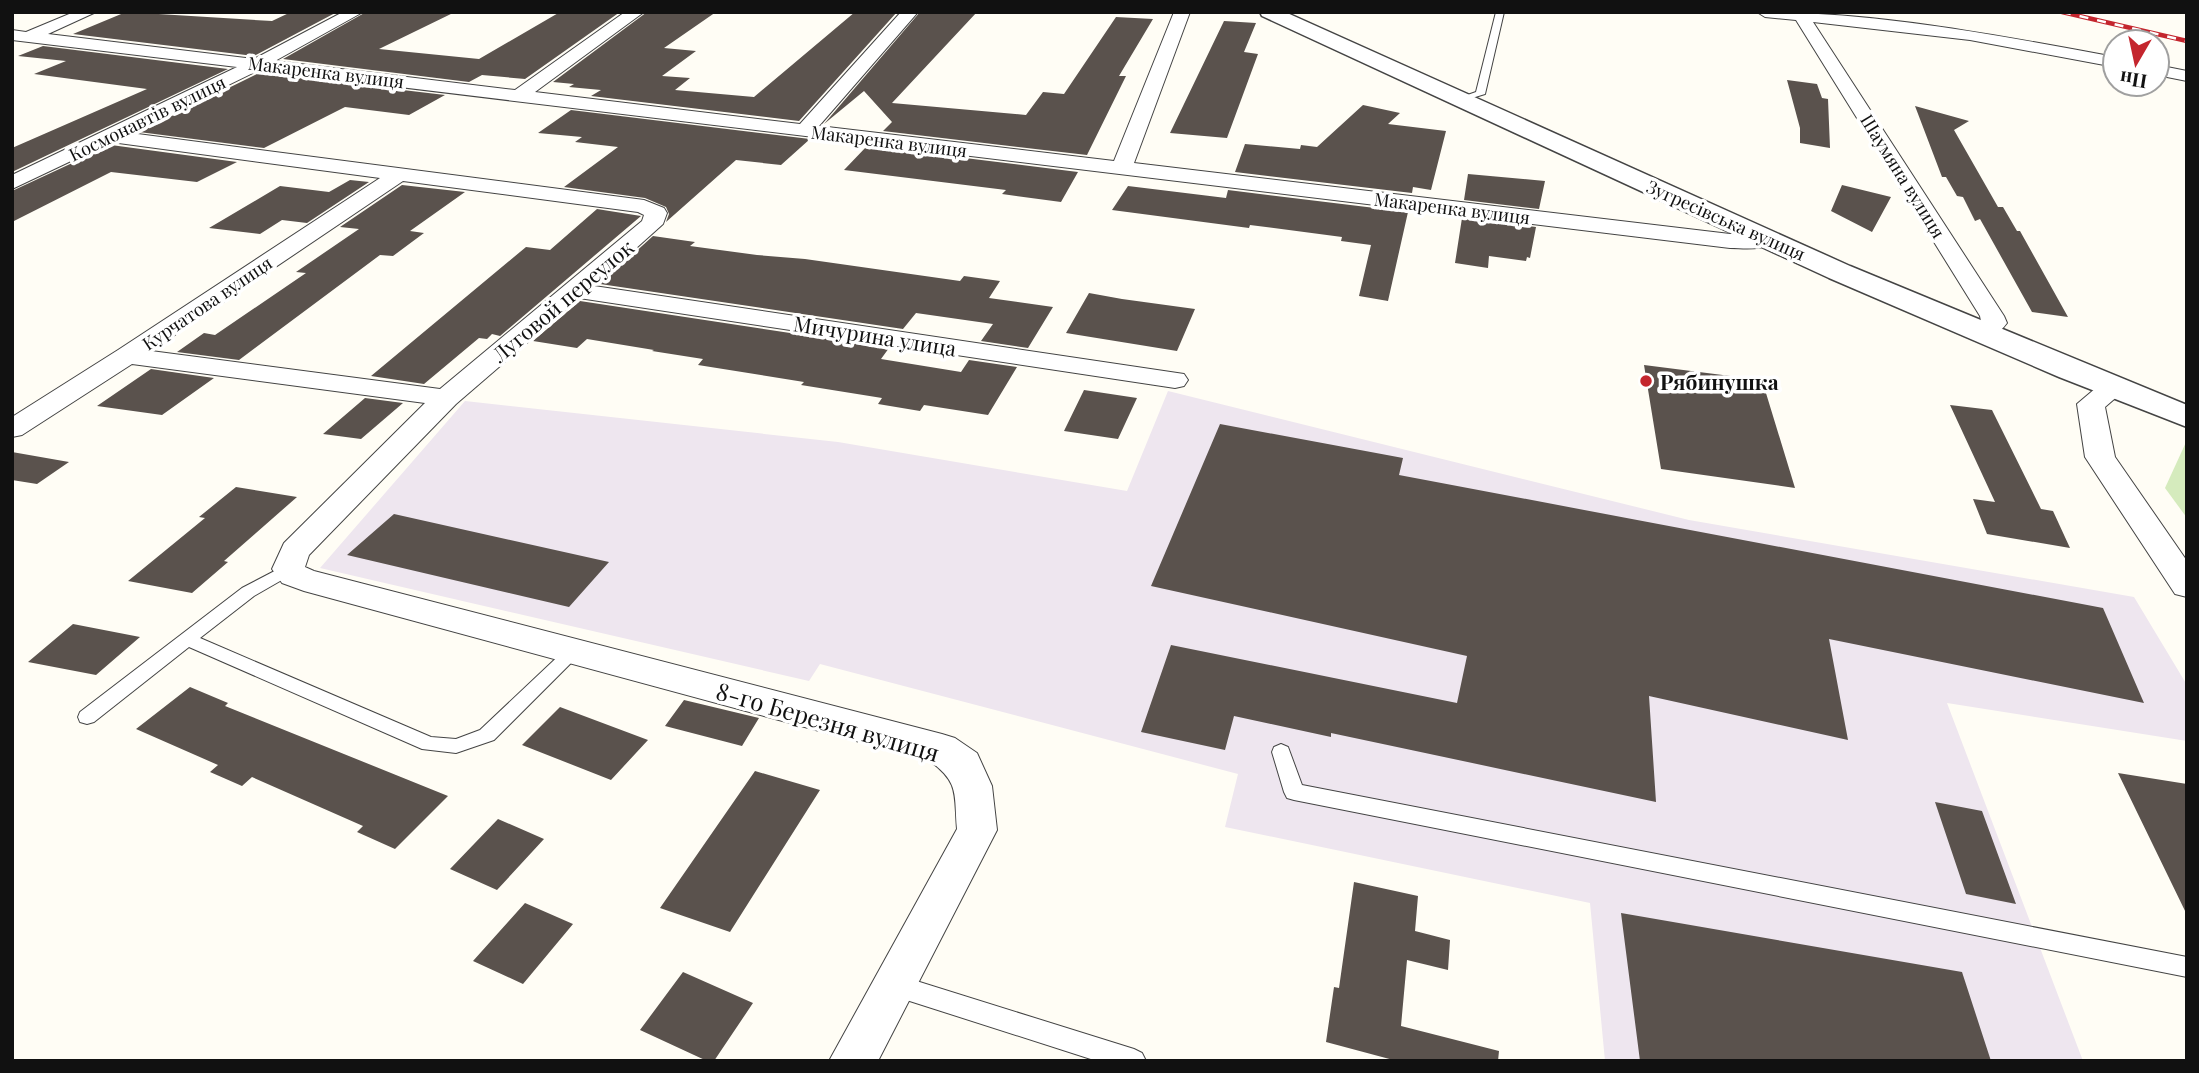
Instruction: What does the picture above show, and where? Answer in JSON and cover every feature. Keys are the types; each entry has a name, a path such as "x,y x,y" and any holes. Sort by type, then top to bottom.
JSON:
{"street":[{"path":"17,38 88,12"},
{"name":"Космонавтів вулиця","path":"12,183 259,63 355,12"},
{"path":"518,96 636,12"},
{"path":"804,131 910,12"},
{"path":"1121,170 1182,12"},
{"name":"Зугресівська вулиця","path":"1269,12 1765,238 1982,333 2187,417"},
{"path":"1765,12 1970,34 2101,59"},
{"name":"Шаумяна вулиця","path":"1801,16 1992,316 1994,323 1982,333"},
{"name":"Макаренка вулиця","path":"17,38 259,63 1121,170 1730,241 1754,242 1765,238"},
{"name":"Луговой переулок","path":"108,136 644,206 656,213 652,225 446,398 295,551 288,569"},
{"name":"Курчатова вулиця","path":"12,429 127,356 399,174"},
{"name":"Мичурина улица","path":"575,290 1175,380"},
{"path":"127,356 446,398"},
{"path":"2113,388 2091,404 2100,457 2187,586"},
{"path":"288,569 293,576 304,580 574,652"},
{"name":"8-го Березня вулиця","path":"574,652 942,749 963,764 973,786 977,830 853,1061"}],"lane":[{"path":"1462,100 1480,94 1500,12"},
{"path":"87,717 248,592 288,569"},
{"path":"187,639 429,744 456,746 486,735 574,652"},
{"path":"1281,752 1294,792 2187,967"},
{"path":"894,985 1134,1061"}],"shaded area":[{"path":"1168,391 1689,520 2134,597 2187,685 2187,741 1947,703 2083,1061 1605,1061 1590,903 1225,827 1238,774 820,664 809,681 320,568 465,401 838,442 1127,491"}],"green space":[{"path":"2187,440 2187,518 2165,488"}],"building":[{"path":"126,12 272,21 291,12 337,12 254,56 73,34"},
{"path":"366,12 455,12 379,49 479,59 560,12 620,12 525,79 482,75 469,82 283,59"},
{"path":"647,12 716,12 664,48 696,51 662,76 690,78 675,90 754,97 855,12 897,12 799,121 591,96 601,90 569,87 574,84 553,82"},
{"path":"920,12 977,12 892,103 1026,115 1043,92 1064,94 1116,17 1153,19 1119,76 1126,76 1087,155 883,131 892,122 864,91 824,124"},
{"path":"1224,21 1256,23 1244,52 1258,54 1227,138 1170,133"},
{"path":"43,46 228,69 12,172 12,148 147,89 34,74 66,61 18,56"},
{"path":"259,73 445,95 409,115 345,107 264,148 139,132"},
{"path":"1787,80 1817,84 1822,98 1828,99 1830,148 1800,143 1800,128"},
{"path":"1363,105 1400,113 1388,124 1446,131 1431,190 1413,187 1412,193 1235,172 1245,144 1300,149 1301,145 1317,147"},
{"path":"1915,106 1969,121 1954,130 1998,207 2003,207 2017,231 2020,231 2068,317 2032,312 1980,219 1975,221 1963,197 1957,196 1946,177 1942,177"},
{"path":"571,110 810,139 781,165 736,160 666,222 669,214 666,207 645,198 564,187 618,147 575,142 582,137 538,133"},
{"path":"111,145 237,162 197,182 111,172 12,222 12,191"},
{"path":"867,146 1078,172 1061,202 1002,194 1006,190 844,170"},
{"path":"1468,174 1545,181 1539,209 1464,200"},
{"path":"350,180 369,182 307,223 282,220 260,234 209,228 280,186 329,192"},
{"path":"402,185 465,192 410,231 424,233 393,256 380,255 239,360 177,352 204,333 215,335 306,273 296,272 359,229 340,227"},
{"path":"1842,185 1891,197 1872,232 1831,211"},
{"path":"1128,186 1226,198 1228,190 1408,212 1388,301 1359,296 1371,245 1341,241 1342,237 1112,210"},
{"path":"597,209 641,216 500,336 492,334 487,339 479,338 424,384 371,376 526,247 550,250"},
{"path":"1462,218 1536,227 1530,258 1527,257 1526,261 1489,256 1488,268 1455,263"},
{"path":"653,236 695,242 690,246 757,255 805,259 960,281 964,276 1000,281 989,298 1053,307 1028,348 981,341 993,324 916,313 903,329 600,284"},
{"path":"1089,293 1195,309 1177,351 1066,333"},
{"path":"580,301 889,348 881,359 961,372 969,360 1017,367 988,415 924,405 920,411 878,404 882,398 698,365 703,359 587,339 577,348 533,341"},
{"path":"1644,365 1762,380 1795,488 1661,469"},
{"path":"151,369 214,378 162,415 97,406"},
{"path":"1084,390 1137,398 1118,439 1064,431"},
{"path":"365,398 403,403 361,439 323,434"},
{"path":"1950,405 1992,410 2041,509 2053,511 2070,548 1987,534 1973,499 1995,502"},
{"path":"1220,424 1403,458 1399,475 2103,608 2144,703 1829,639 1848,740 1649,696 1656,802 1331,733 1331,737 1234,716 1225,750 1141,732 1171,645 1457,703 1467,656 1151,586"},
{"path":"12,452 69,462 37,484 12,480"},
{"path":"236,487 297,497 192,593 128,581 205,518 199,517"},
{"path":"394,514 609,562 569,607 347,555"},
{"path":"73,624 140,637 96,675 28,662"},
{"path":"190,687 228,703 225,706 448,796 395,849 357,832 363,826 252,777 242,786 210,772 218,765 136,729"},
{"path":"684,700 759,718 742,746 665,726"},
{"path":"560,707 648,740 611,780 522,745"},
{"path":"755,771 820,790 730,932 660,908"},
{"path":"2118,773 2187,784 2187,915"},
{"path":"1935,802 1982,811 2016,904 1966,894"},
{"path":"498,819 544,839 497,890 450,869"},
{"path":"1354,882 1418,896 1415,931 1450,940 1448,970 1407,960 1401,1026 1499,1051 1498,1061 1397,1061 1326,1042 1334,987 1339,988"},
{"path":"525,903 573,924 523,984 473,961"},
{"path":"1621,913 1962,972 1991,1061 1640,1061"},
{"path":"683,972 753,1003 714,1061 707,1061 640,1030"}],"railway":[{"path":"2062,12 2187,41"}],"place":[{"name":"Рябинушка","path":"1646,381"}]}
